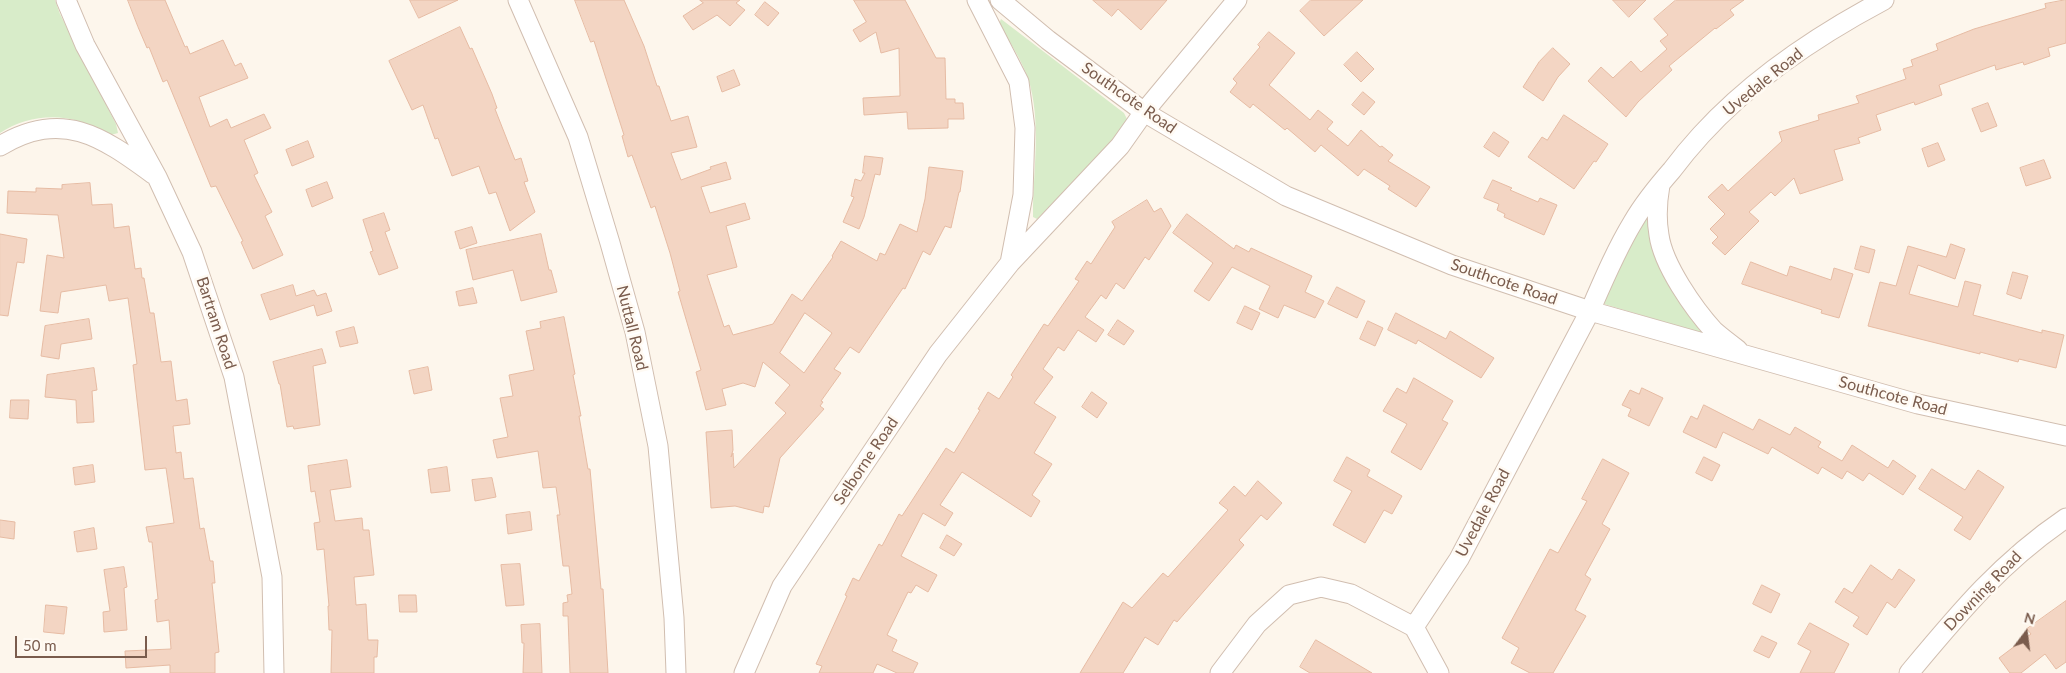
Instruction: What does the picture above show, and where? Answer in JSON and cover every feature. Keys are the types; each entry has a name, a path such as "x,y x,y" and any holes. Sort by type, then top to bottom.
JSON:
{"street":[{"name":"Bartram Road","path":"66,0 85,45 157,177 192,252 234,377 272,578 274,673"},
{"name":"Nuttall Road","path":"518,0 578,137 635,332 658,446 674,618 676,673"},
{"name":"Selborne Road","path":"977,0 1019,82 1023,110 1025,128 1024,195 1010,263"},
{"name":"Southcote Road","path":"1000,0 1048,40 1144,112 1286,196 1452,265 1590,311 1918,404 2066,436"},
{"name":"Selborne Road","path":"744,673 782,586 938,354 1010,263 1120,146 1144,112 1236,0"},
{"name":"Uvedale Road","path":"1414,627 1459,559 1590,311 1633,221 1701,135 1740,97 1798,53 1850,18 1884,0"},
{"path":"0,146 18,135 37,130 55,127 76,130 94,137 127,155 157,177"},
{"path":"1660,185 1656,210 1659,237 1667,259 1680,284 1700,314 1715,331 1743,354"},
{"name":"Downing Road","path":"1909,673 1959,613 1999,571 2037,538 2066,518"},
{"path":"1220,673 1257,624 1289,595 1321,587 1351,594 1414,627 1440,673"}],"green space":[{"path":"0,0 55,0 60,14 116,124 118,133 109,134 78,121 48,117 18,124 0,133"},
{"path":"1001,19 1124,113 1127,119 1122,132 1037,219 1033,217 1036,129 1032,95 1022,64 999,24"},
{"path":"1648,214 1701,333 1604,304 1623,258"}],"building":[{"path":"128,0 165,0 185,47 187,46 190,54 223,40 235,66 241,63 248,78 199,97 210,127 227,119 231,128 264,114 271,128 244,140 258,173 254,175 272,212 265,216 283,255 253,269 241,242 243,241 216,186 211,187 167,80 163,82"},
{"path":"410,0 458,0 419,18"},
{"path":"575,0 624,0 644,46 671,121 688,116 697,147 671,153 681,180 726,162 731,179 701,187 710,213 745,203 750,219 726,226 737,267 707,275 724,327 729,325 733,335 773,324 792,294 802,301 833,257 841,241 877,261 880,253 885,255 900,224 917,232 925,199 929,167 963,171 951,228 945,226 930,255 923,251 905,289 903,288 859,353 850,347 834,369 841,373 821,401 823,402 820,406 824,409 780,458 769,507 764,506 763,513 735,506 711,508 706,432 732,430 733,450 731,457 733,453 734,468 786,413 775,403 790,385 763,362 755,387 743,383 722,389 726,405 706,410 696,372 701,370 678,292 680,291 670,253 655,206 651,208 632,155 628,157 622,136 624,135 594,41 591,42","holes":["805,313 832,333 804,373 780,353"]},
{"path":"700,0 740,0 736,3 745,10 730,26 717,15 693,30 683,16 703,3"},
{"path":"854,0 905,0 936,58 945,58 946,99 955,99 955,103 963,103 964,119 948,119 948,128 908,129 907,112 864,115 863,98 900,96 899,48 881,53 876,32 860,42 853,30 866,22"},
{"path":"1093,0 1167,0 1141,30 1118,9 1112,16"},
{"path":"1311,0 1363,0 1324,36 1300,11"},
{"path":"1613,0 1646,0 1629,17"},
{"path":"1676,0 1744,0 1730,10 1734,15 1715,28 1669,66 1672,70 1638,102 1626,117 1588,81 1601,67 1613,78 1631,61 1641,72 1667,49 1660,41 1668,35 1654,19"},
{"path":"2066,0 2066,43 2048,48 2050,56 2024,65 2023,62 1996,70 1995,65 1939,85 1942,95 1915,105 1914,102 1876,115 1881,130 1858,138 1860,143 1834,150 1843,180 1800,194 1794,178 1775,196 1771,192 1749,212 1759,221 1725,255 1712,243 1718,237 1710,229 1725,214 1708,197 1722,184 1728,191 1782,141 1779,132 1819,120 1818,115 1859,103 1856,96 1906,79 1903,69 1913,66 1911,60 1938,50 1936,44 1974,29 2046,8 2045,4"},
{"path":"765,2 779,13 768,26 755,15"},
{"path":"460,27 470,49 472,48 492,94 497,108 495,109 515,160 521,158 528,181 524,182 535,212 510,231 496,192 489,194 479,166 452,176 438,138 435,139 423,105 412,110 389,61"},
{"path":"1269,32 1295,53 1269,85 1310,120 1318,110 1333,122 1327,129 1348,146 1361,130 1380,147 1382,146 1393,155 1388,161 1430,187 1416,207 1388,189 1390,186 1364,169 1358,176 1321,145 1315,152 1287,128 1285,130 1253,104 1250,108 1230,92 1237,83 1233,79 1260,47 1258,45"},
{"path":"1553,48 1570,64 1558,77 1543,101 1523,87 1539,62"},
{"path":"1357,52 1374,69 1361,82 1344,65"},
{"path":"734,70 740,85 722,92 717,77"},
{"path":"1363,92 1375,102 1364,115 1352,105"},
{"path":"1988,103 1997,126 1981,132 1972,109"},
{"path":"1564,115 1608,144 1574,189 1528,157 1542,137 1547,140"},
{"path":"1494,132 1509,142 1499,157 1484,147"},
{"path":"308,141 314,157 292,166 286,150"},
{"path":"1938,143 1945,160 1928,167 1922,149"},
{"path":"865,156 883,158 880,175 875,174 859,229 843,222 854,197 851,196 855,179 861,181 865,173 863,173"},
{"path":"2044,160 2051,178 2026,186 2020,168"},
{"path":"1493,180 1512,188 1510,190 1538,202 1540,198 1557,205 1544,235 1504,217 1505,214 1497,210 1499,204 1484,198"},
{"path":"327,182 333,198 312,207 306,190"},
{"path":"90,183 92,205 112,204 114,228 129,226 135,269 141,268 150,313 154,313 161,362 171,361 176,401 187,399 190,424 173,426 176,453 181,452 184,479 193,478 200,529 204,528 210,561 213,561 215,583 212,583 219,652 215,653 215,673 170,673 170,665 126,668 125,651 171,649 169,620 157,622 155,600 158,599 152,542 149,542 146,527 174,523 166,468 145,470 133,365 137,364 128,298 109,301 106,285 61,292 58,313 40,311 47,255 64,258 58,215 7,213 8,191 36,192 36,188 62,189 62,185"},
{"path":"1147,200 1154,212 1161,208 1171,226 1149,260 1145,257 1124,289 1116,283 1106,299 1101,295 1085,317 1104,330 1096,342 1078,330 1064,351 1058,347 1043,369 1053,377 1034,403 1056,417 1034,453 1052,464 1032,495 1040,501 1031,517 962,472 940,505 953,513 945,526 923,513 901,556 937,575 928,592 916,585 911,593 908,592 887,635 897,640 892,651 918,663 913,673 897,673 877,664 873,673 819,673 822,666 816,664 847,596 845,595 853,578 859,581 879,544 882,546 899,514 902,516 946,448 954,453 980,410 978,409 988,392 999,399 1013,377 1011,375 1044,324 1048,326 1079,281 1075,279 1087,261 1091,264 1115,227 1112,222"},
{"path":"384,213 390,230 385,232 398,268 379,275 370,252 373,251 363,220"},
{"path":"1187,214 1234,249 1236,245 1249,252 1251,248 1312,276 1305,292 1324,301 1315,318 1284,305 1278,318 1259,309 1270,286 1232,267 1209,301 1194,291 1213,263 1173,233"},
{"path":"472,227 477,243 460,249 455,232"},
{"path":"0,234 27,239 24,263 17,262 8,316 0,315"},
{"path":"541,234 549,270 551,270 557,292 521,301 513,270 473,280 466,250"},
{"path":"1951,244 1965,249 1955,279 1918,265 1909,294 1958,307 1965,281 1981,285 1973,315 2042,333 2042,330 2064,335 2056,368 2019,359 2018,362 1980,352 1980,354 1868,326 1880,282 1896,286 1908,246 1946,257"},
{"path":"1861,246 1875,250 1869,273 1855,269"},
{"path":"1751,262 1787,276 1790,266 1831,280 1834,268 1853,274 1839,318 1821,313 1822,310 1742,284"},
{"path":"2013,272 2028,276 2021,299 2007,294"},
{"path":"293,285 296,296 314,290 317,296 326,293 332,311 317,316 314,305 270,320 261,295"},
{"path":"1337,287 1365,301 1357,318 1328,304"},
{"path":"473,288 477,303 459,306 456,292"},
{"path":"1245,306 1260,313 1252,330 1237,323"},
{"path":"1396,313 1446,339 1450,331 1494,358 1481,378 1418,340 1416,344 1388,330"},
{"path":"564,317 575,374 573,375 588,469 590,469 601,589 603,589 608,673 570,673 568,616 563,616 563,603 568,602 567,595 572,594 569,566 563,566 557,515 560,515 556,487 543,488 538,451 497,458 493,440 508,437 500,398 513,396 509,375 534,370 526,331 541,328 540,322"},
{"path":"89,319 92,339 61,344 59,359 41,356 45,326"},
{"path":"1118,320 1134,331 1124,345 1108,335"},
{"path":"1368,321 1383,328 1375,346 1360,339"},
{"path":"354,327 358,343 340,347 336,332"},
{"path":"322,349 326,363 313,366 320,425 294,429 293,426 287,427 280,384 273,362"},
{"path":"428,367 432,390 414,394 409,371"},
{"path":"94,368 97,390 92,391 94,422 77,423 76,400 45,397 47,375"},
{"path":"1414,378 1453,401 1442,420 1448,423 1421,470 1391,452 1407,424 1383,411 1397,388 1406,393"},
{"path":"1642,388 1663,398 1649,426 1628,416 1631,409 1622,405 1630,390 1639,394"},
{"path":"1092,392 1107,403 1097,418 1082,407"},
{"path":"11,400 29,400 28,419 10,418"},
{"path":"1704,405 1753,430 1759,419 1790,435 1795,427 1821,442 1818,447 1842,461 1852,445 1888,468 1893,460 1916,476 1903,495 1869,473 1863,481 1847,471 1842,479 1822,467 1818,474 1772,447 1768,454 1723,432 1716,448 1683,432 1691,416 1697,419"},
{"path":"1347,457 1370,470 1367,476 1402,496 1392,514 1384,510 1365,543 1333,525 1352,491 1334,481"},
{"path":"1704,457 1720,465 1712,481 1696,473"},
{"path":"1603,459 1629,473 1602,524 1610,529 1585,575 1591,579 1575,610 1586,616 1553,673 1530,673 1511,663 1519,648 1502,638 1550,549 1558,553 1587,501 1582,499"},
{"path":"347,460 351,487 330,490 335,521 362,518 363,530 369,530 374,575 354,577 356,605 366,604 368,640 378,640 377,657 374,657 374,673 331,673 332,630 329,630 324,549 317,550 314,523 320,522 315,491 311,492 308,466"},
{"path":"93,465 95,482 75,485 73,468"},
{"path":"447,467 450,491 431,493 428,470"},
{"path":"1932,469 1965,490 1978,470 2004,487 1970,540 1954,530 1963,517 1919,489"},
{"path":"492,478 496,497 475,501 472,480"},
{"path":"1258,481 1282,503 1267,520 1261,515 1239,540 1244,545 1177,622 1174,620 1158,645 1145,637 1123,673 1080,673 1123,602 1132,608 1163,573 1168,577 1228,510 1219,503 1234,486 1245,496"},
{"path":"530,512 532,530 508,534 506,515"},
{"path":"0,520 15,522 14,539 0,537"},
{"path":"94,528 97,549 77,552 74,532"},
{"path":"947,535 962,544 954,556 940,548"},
{"path":"520,564 524,605 506,606 501,565"},
{"path":"1871,565 1892,580 1899,569 1915,580 1895,608 1887,602 1867,635 1853,626 1859,617 1835,602 1844,588 1852,593"},
{"path":"124,567 127,587 124,588 127,630 104,632 103,612 110,611 104,570"},
{"path":"1762,585 1780,594 1771,613 1753,604"},
{"path":"399,595 416,595 417,612 400,612"},
{"path":"2066,601 2066,662 2056,669 2045,654 2021,673 2010,673 1999,658 2031,634 2027,629"},
{"path":"46,605 67,607 64,634 44,632"},
{"path":"1810,623 1849,644 1834,673 1800,673 1811,651 1798,644"},
{"path":"540,624 542,673 523,673 524,643 522,643 521,625"},
{"path":"1762,636 1777,643 1769,658 1754,651"},
{"path":"1316,640 1372,673 1310,673 1300,667"}]}
